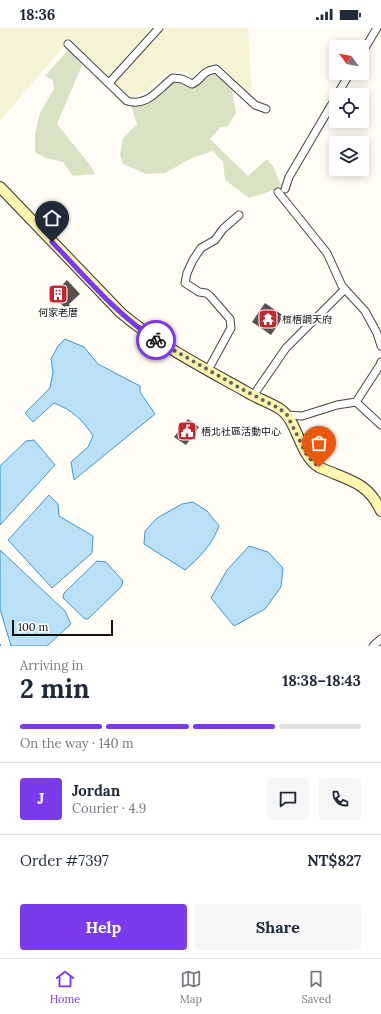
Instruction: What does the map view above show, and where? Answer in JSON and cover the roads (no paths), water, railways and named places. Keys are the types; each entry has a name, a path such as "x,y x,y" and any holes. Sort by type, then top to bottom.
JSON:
{"street":[{"path":"109,83 159,28"},
{"path":"369,41 377,28"},
{"path":"68,44 127,101 135,103 142,102 152,96 173,78 182,79 192,84 209,70 216,69 256,104 266,109"},
{"path":"329,109 288,177 282,190 327,253 342,286 365,311 378,333 381,346"},
{"path":"0,187 121,313 141,330 253,396 280,409 287,415 308,457 319,467 358,483 370,493 377,502 381,511"},
{"path":"208,370 231,328 230,319 210,296 206,293 199,292 185,283 187,273 193,260 202,248 215,240 222,229 239,215"},
{"path":"253,396 286,348 345,289"},
{"path":"356,402 381,362"},
{"path":"287,415 302,416 338,404 356,402 381,425"},
{"path":"373,646 381,639"}],"water":[{"path":"65,339 84,347 98,364 140,386 140,392 155,414 74,480 71,462 88,447 93,436 89,430 72,412 54,403 33,422 25,413 50,388 53,372 51,359 58,346"},
{"path":"34,440 55,465 0,525 0,466 26,441"},
{"path":"49,495 58,504 59,516 93,536 92,553 52,588 8,540"},
{"path":"193,502 207,511 219,526 213,539 205,550 185,570 144,544 145,531 157,518 182,504"},
{"path":"249,546 268,552 283,568 281,587 265,609 234,626 211,598 227,570"},
{"path":"0,550 65,611 71,624 47,646 11,646 0,609"},
{"path":"97,561 106,562 123,581 121,587 88,619 85,619 63,598 64,593"}],"place":[{"name":"何家老厝","path":"58,294"},
{"name":"椬梧調天府","path":"268,319"},
{"name":"梧北社區活動中心","path":"187,431"}]}
